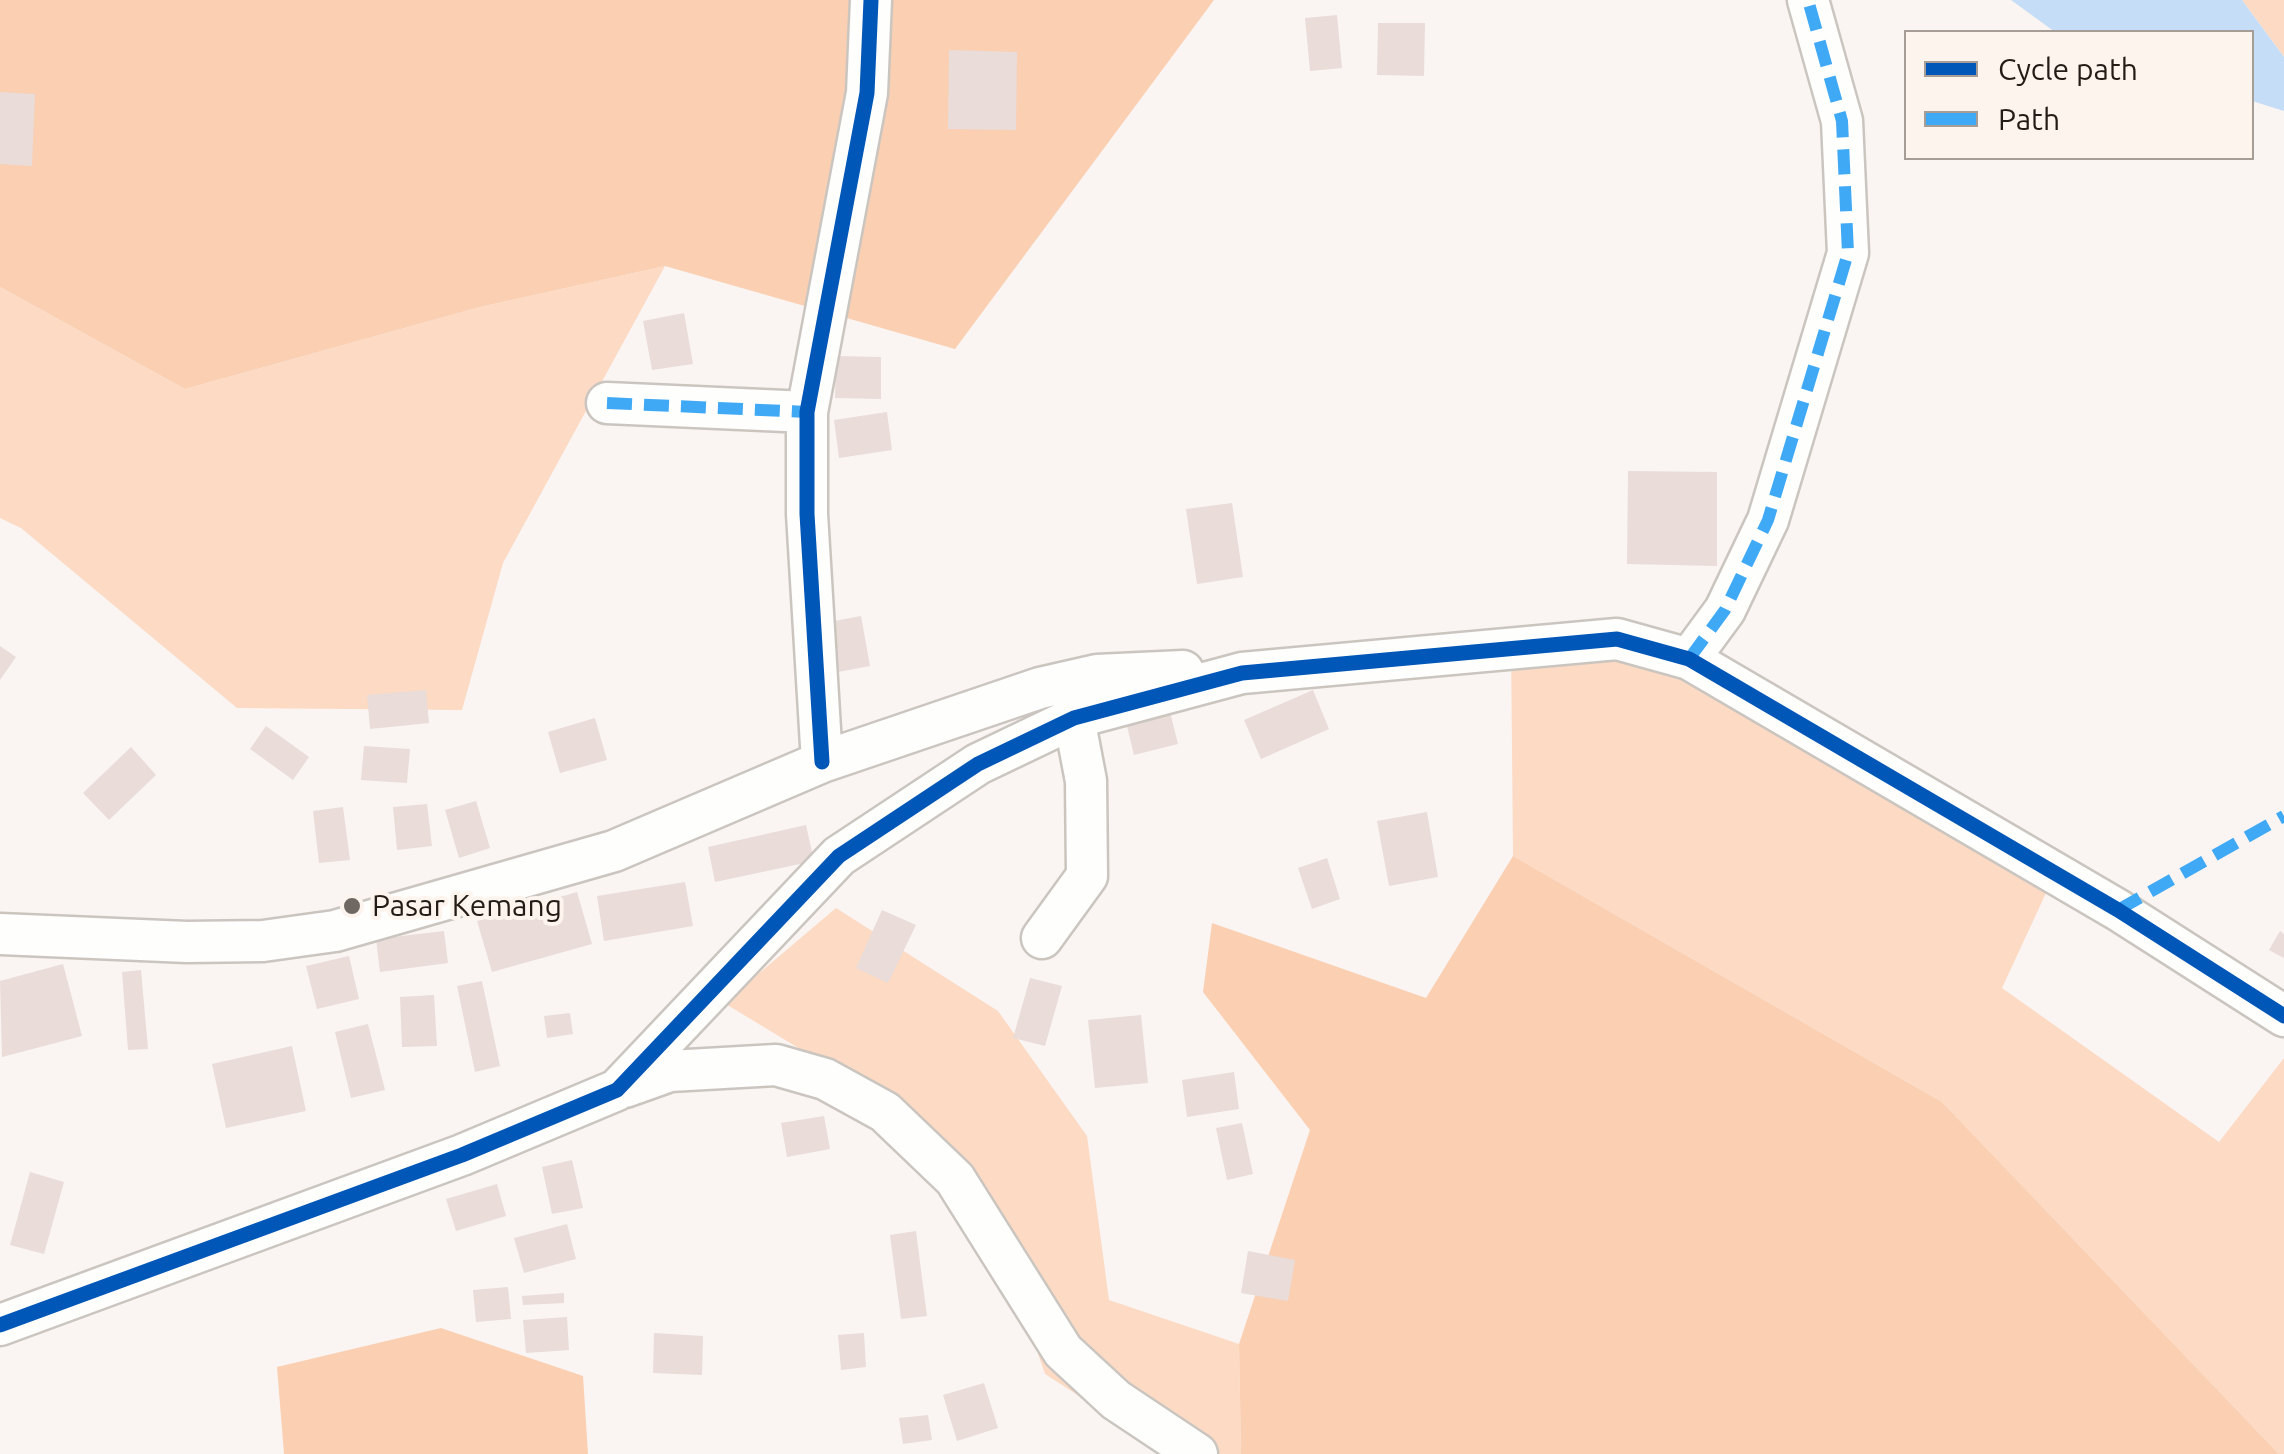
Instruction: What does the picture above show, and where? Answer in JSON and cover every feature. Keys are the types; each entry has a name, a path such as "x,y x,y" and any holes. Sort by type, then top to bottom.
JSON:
{"street":[{"path":"822,762 807,514 807,412 867,93 871,0"},
{"path":"1689,659 1725,610 1768,520 1848,253 1842,121 1808,0"},
{"path":"607,402 807,412"},
{"path":"0,934 187,942 263,940 335,931 614,851 822,762 1040,688 1098,675 1188,670 1242,672 1617,639 1689,659 2118,910 2284,1016"},
{"path":"617,1090 839,856 978,764 1074,718 1242,672"},
{"path":"1042,938 1087,876 1086,781 1074,718"},
{"path":"0,1326 462,1156 670,1070 776,1065 825,1079 885,1112 955,1180 1063,1352 1116,1400 1197,1454"}],"shaded area":[{"path":"0,0 1214,0 955,349 665,266 480,307 185,389 0,287"},
{"path":"2242,0 2284,0 2284,57"},
{"path":"665,266 503,563 462,710 237,708 21,528 0,518 0,287 185,389 480,307"},
{"path":"1611,637 2059,865 2002,988 2219,1142 2284,1058 2284,1454 2279,1454 1942,1102 1513,856 1511,639"},
{"path":"1513,856 1942,1102 2279,1454 1241,1454 1239,1344 1310,1130 1203,992 1212,923 1426,998"},
{"path":"836,908 998,1011 1087,1136 1109,1300 1239,1344 1241,1454 1169,1454 1045,1374 987,1205 858,1084 724,1003"},
{"path":"441,1328 583,1376 588,1454 284,1454 277,1367"}],"water":[{"path":"2011,0 2242,0 2284,57 2284,111 2254,102 2254,30 2052,30"}],"building":[{"path":"1337,15 1342,68 1310,71 1305,18"},
{"path":"1378,23 1425,23 1424,76 1377,75"},
{"path":"949,50 1017,52 1016,130 948,129"},
{"path":"0,92 35,94 32,166 0,164"},
{"path":"684,313 693,364 652,370 643,321"},
{"path":"836,356 881,357 881,399 835,398"},
{"path":"887,412 892,450 839,458 834,420"},
{"path":"1628,471 1717,472 1717,566 1627,564"},
{"path":"1232,503 1243,577 1197,584 1186,509"},
{"path":"861,616 870,666 827,674 818,624"},
{"path":"0,646 16,657 0,680"},
{"path":"426,690 429,723 370,729 367,695"},
{"path":"1313,690 1329,729 1261,759 1244,720"},
{"path":"1170,712 1178,744 1134,755 1126,722"},
{"path":"595,718 607,760 560,773 548,732"},
{"path":"266,726 309,757 293,780 250,749"},
{"path":"364,746 410,749 407,783 361,780"},
{"path":"131,747 156,775 109,820 83,793"},
{"path":"476,801 490,848 459,858 445,810"},
{"path":"427,804 432,846 397,850 393,807"},
{"path":"343,807 350,860 319,863 313,811"},
{"path":"1427,812 1438,877 1389,886 1377,821"},
{"path":"806,825 814,861 715,882 708,847"},
{"path":"1327,858 1340,899 1312,909 1298,868"},
{"path":"685,882 693,926 604,941 597,896"},
{"path":"577,892 592,944 492,972 477,921"},
{"path":"882,910 916,925 888,983 856,968"},
{"path":"444,931 448,963 380,972 376,939"},
{"path":"2280,931 2284,934 2284,958 2269,950"},
{"path":"349,956 359,999 317,1009 306,966"},
{"path":"63,964 82,1036 2,1057 0,981"},
{"path":"141,970 148,1049 128,1050 122,972"},
{"path":"1030,978 1062,986 1045,1046 1013,1038"},
{"path":"482,981 500,1066 475,1072 457,986"},
{"path":"434,995 437,1046 402,1047 400,997"},
{"path":"570,1013 573,1034 547,1038 544,1016"},
{"path":"1141,1015 1148,1083 1095,1088 1088,1020"},
{"path":"368,1024 385,1090 351,1098 335,1032"},
{"path":"292,1046 306,1111 226,1128 212,1064"},
{"path":"1234,1072 1239,1109 1187,1117 1182,1080"},
{"path":"824,1116 830,1149 787,1157 781,1123"},
{"path":"1242,1123 1253,1174 1227,1180 1216,1128"},
{"path":"572,1160 583,1208 552,1214 542,1167"},
{"path":"30,1172 64,1182 44,1254 10,1245"},
{"path":"497,1184 506,1216 456,1231 446,1199"},
{"path":"567,1224 576,1259 524,1273 514,1238"},
{"path":"916,1231 927,1316 901,1319 890,1235"},
{"path":"1248,1251 1295,1260 1288,1301 1241,1293"},
{"path":"508,1287 511,1319 476,1322 473,1290"},
{"path":"564,1293 564,1303 523,1305 522,1296"},
{"path":"567,1317 569,1350 526,1353 523,1320"},
{"path":"654,1333 703,1336 702,1375 653,1373"},
{"path":"864,1333 866,1367 841,1370 838,1335"},
{"path":"984,1383 998,1428 957,1441 943,1395"},
{"path":"928,1415 932,1440 903,1444 899,1418"}],"marked path":[{"path":"1689,659 1725,610 1768,520 1848,253 1842,121 1808,0"},
{"path":"607,403 807,412"},
{"path":"2118,910 2284,816"}],"cycle path":[{"path":"822,762 807,514 807,412 867,93 871,0"},
{"path":"0,1325 462,1155 617,1090 839,856 978,764 1074,718 1242,673 1617,639 1689,659 2118,910 2284,1016"}],"place":[{"name":"Pasar Kemang","path":"352,906"}]}
